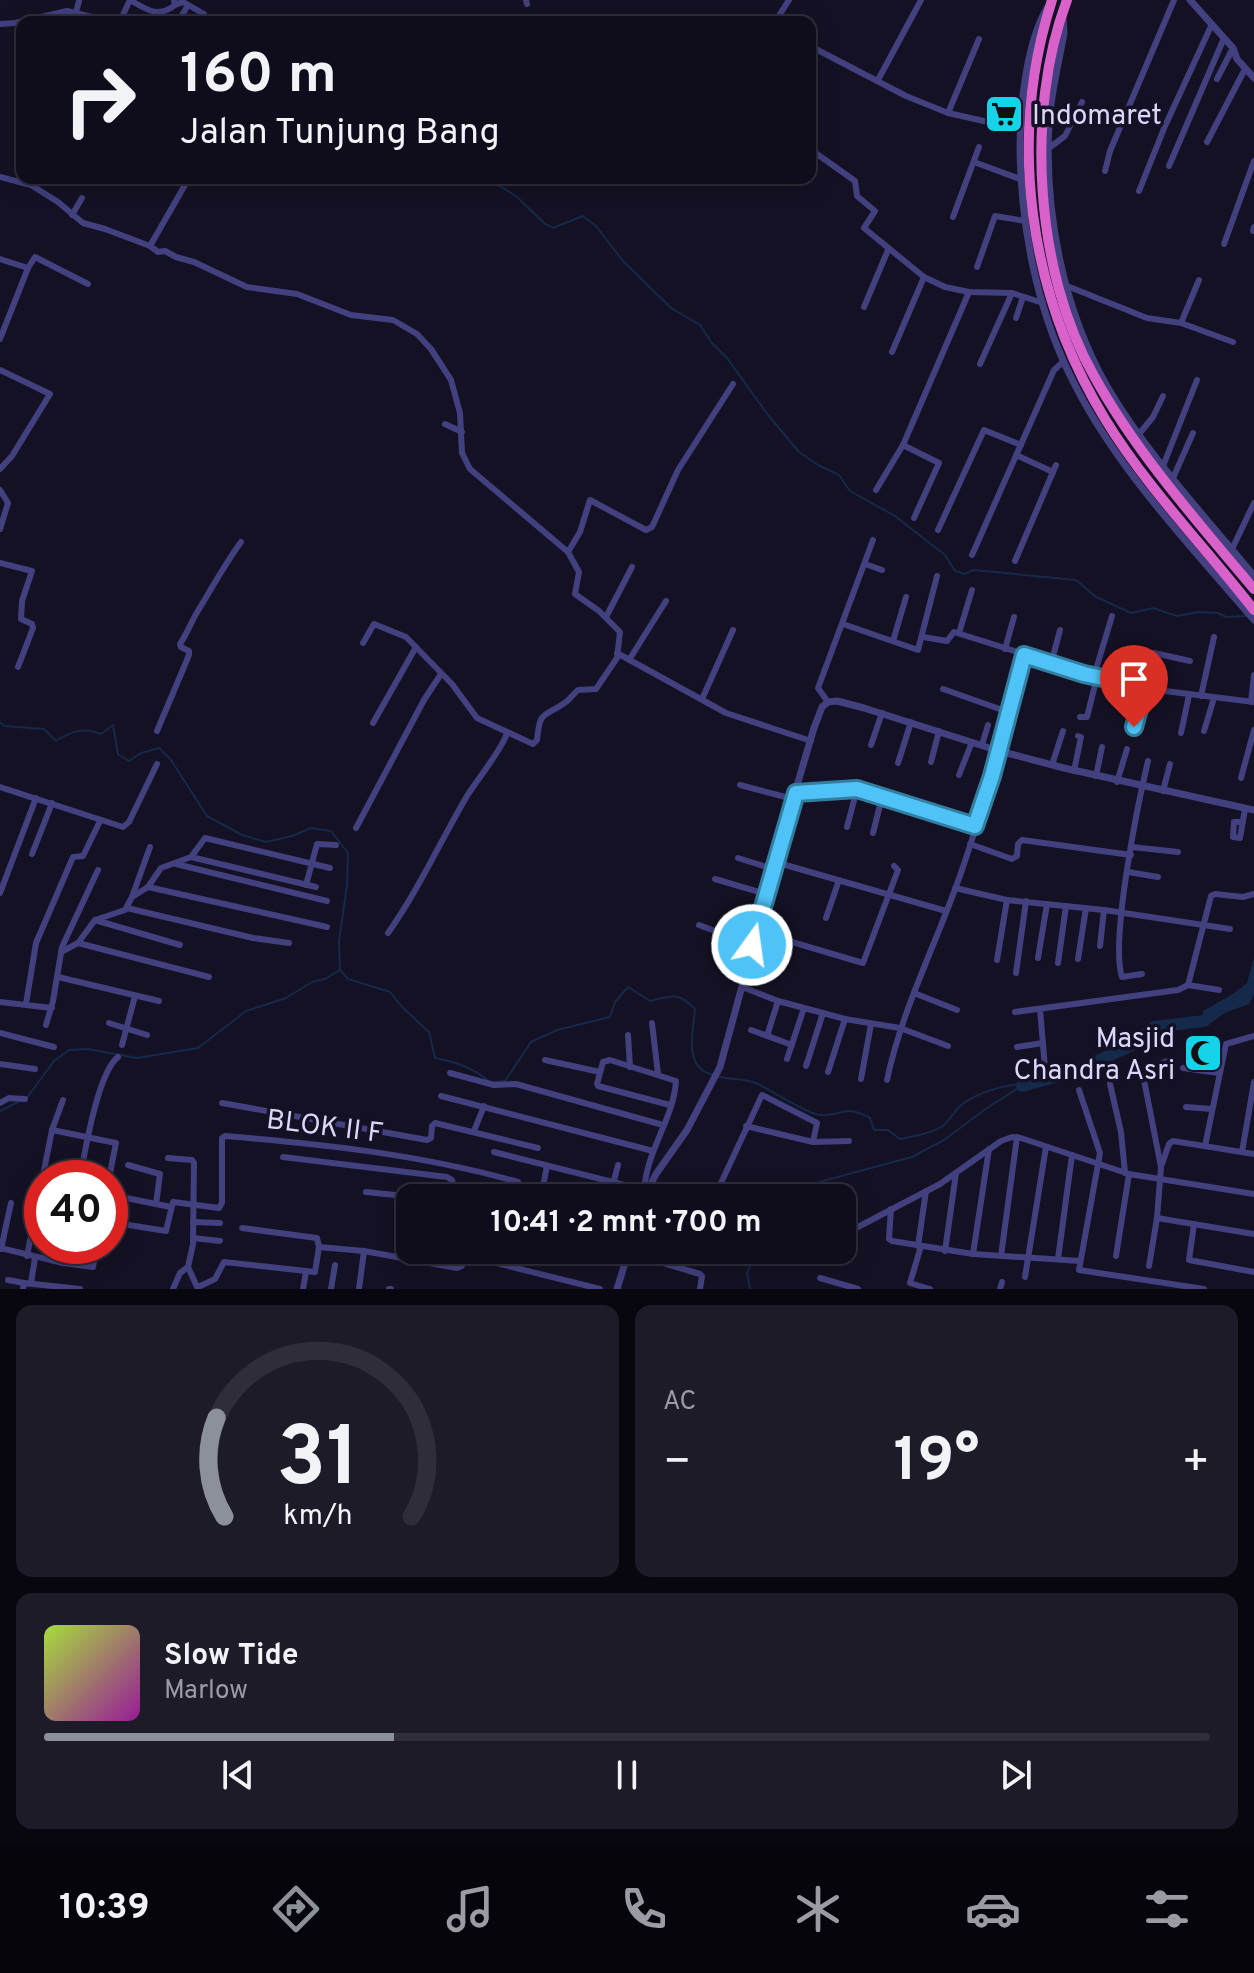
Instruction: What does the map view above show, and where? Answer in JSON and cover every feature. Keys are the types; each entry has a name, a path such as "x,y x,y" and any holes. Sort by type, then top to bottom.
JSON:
{"highway":[{"path":"1067,0 1042,108 1046,186 1058,280 1070,322 1075,360"},
{"path":"1051,1 1029,102 1031,198 1046,280 1075,360 1104,418 1163,481 1254,589"},
{"path":"1163,481 1252,615"}],"street":[{"path":"122,16 130,0 152,13 166,11 175,2 181,2 203,16"},
{"path":"878,80 921,0"},
{"path":"1105,171 1110,151 1174,0"},
{"path":"1190,0 1233,48 1254,78"},
{"path":"76,12 79,1"},
{"path":"1051,1 1043,15 1031,57 1020,129 1020,179 1025,221 1043,303 1075,360 1111,445 1188,544 1252,615"},
{"path":"182,16 188,5"},
{"path":"44,16 65,11 91,16"},
{"path":"1062,12 1064,33 1050,120 1046,186 1067,286 1075,360 1108,388 1163,466"},
{"path":"1139,191 1212,24"},
{"path":"1169,166 1224,38"},
{"path":"948,113 979,39"},
{"path":"1217,79 1233,48"},
{"path":"816,50 948,113 1020,129"},
{"path":"1207,142 1245,69"},
{"path":"1049,148 1065,136 1082,102"},
{"path":"953,217 979,147"},
{"path":"816,153 855,181 857,196 875,211 864,228 924,277 945,287 969,292 1012,293 1043,303"},
{"path":"1224,244 1254,161"},
{"path":"974,162 1020,179"},
{"path":"31,184 83,223 150,246 158,252 165,251 191,261 247,287 297,294 346,314 385,319 409,328 431,349 451,380 457,395 462,453 470,469 568,552 579,572 575,594 606,617 620,632 615,662 596,689 578,690 563,704 543,715 534,744 526,743 473,714 452,684 401,634 374,624 363,643"},
{"path":"150,246 185,185"},
{"path":"72,215 82,198"},
{"path":"977,267 995,216 1025,221"},
{"path":"864,307 888,250"},
{"path":"0,339 35,257 88,284"},
{"path":"0,259 28,268"},
{"path":"892,352 924,277"},
{"path":"1181,323 1199,280"},
{"path":"1067,286 1147,318 1181,323 1233,342"},
{"path":"876,490 903,445 969,292"},
{"path":"980,364 1012,293"},
{"path":"1016,318 1023,297"},
{"path":"972,555 1054,370 1075,360"},
{"path":"0,370 50,394 12,456 0,469"},
{"path":"1197,380 1163,466 1163,481 1232,549 1254,576"},
{"path":"568,552 580,532 592,500 630,524 646,530 652,527 678,470 733,384"},
{"path":"1139,434 1153,417 1163,396"},
{"path":"445,424 462,432"},
{"path":"938,530 984,430 1021,445"},
{"path":"1163,481 1193,433"},
{"path":"903,445 939,463 914,518"},
{"path":"1015,561 1054,468 1016,455"},
{"path":"0,490 8,503 0,529"},
{"path":"1232,549 1254,503"},
{"path":"828,702 818,688 873,540"},
{"path":"157,731 190,653 180,644 192,626 196,613 216,585 219,573 241,542"},
{"path":"0,563 32,571 22,601 21,619 33,626 18,667"},
{"path":"865,564 882,570"},
{"path":"606,617 632,567"},
{"path":"843,624 918,650 937,576"},
{"path":"959,633 972,590"},
{"path":"893,641 906,597"},
{"path":"629,660 666,601"},
{"path":"1080,717 1087,717 1112,616"},
{"path":"1005,649 1014,617"},
{"path":"702,699 733,630"},
{"path":"1051,664 1060,630"},
{"path":"923,637 947,641 951,632 959,633 1096,677 1214,698 1252,702 1254,675"},
{"path":"1201,696 1214,637"},
{"path":"373,723 416,647"},
{"path":"617,653 734,716 811,741"},
{"path":"1134,727 1154,653 1190,661"},
{"path":"887,1080 900,1028 970,844 1024,655"},
{"path":"356,828 441,674"},
{"path":"943,689 1008,712"},
{"path":"1181,733 1189,695"},
{"path":"1204,731 1214,698"},
{"path":"651,1184 687,1130 720,1067 794,796 821,710 828,702 837,701 882,713 999,751 1117,782 1250,809 1243,822"},
{"path":"871,745 882,713"},
{"path":"898,763 911,722"},
{"path":"982,745 988,725"},
{"path":"1241,778 1254,730"},
{"path":"931,762 939,731"},
{"path":"1052,765 1063,731"},
{"path":"388,933 416,892 453,820 482,771 502,747 507,733"},
{"path":"1074,771 1081,737 1078,736"},
{"path":"959,775 972,742"},
{"path":"1096,776 1102,747"},
{"path":"1117,782 1127,749"},
{"path":"1142,974 1121,976 1122,913 1148,761"},
{"path":"0,787 100,821 127,826 157,764"},
{"path":"1163,791 1170,764"},
{"path":"740,785 794,796 857,789 975,826"},
{"path":"847,827 857,789"},
{"path":"873,833 882,797"},
{"path":"0,893 36,798"},
{"path":"32,854 52,803"},
{"path":"26,1004 36,943 73,857 83,856 100,821"},
{"path":"132,897 148,887 161,868 191,857 202,840 207,838 330,868"},
{"path":"970,844 1012,859 1016,857 1018,844 1022,840 1131,851 1178,852"},
{"path":"306,885 318,843 336,845"},
{"path":"127,908 150,847"},
{"path":"191,857 316,887"},
{"path":"738,858 839,880 946,911"},
{"path":"176,864 327,901"},
{"path":"755,931 863,963 898,870 894,866"},
{"path":"46,1025 52,1008 61,952 98,870"},
{"path":"1128,872 1158,877"},
{"path":"715,879 766,894"},
{"path":"826,918 839,880"},
{"path":"148,887 327,927"},
{"path":"955,888 1007,900 1104,910 1230,929"},
{"path":"1188,985 1212,895 1243,897 1254,894"},
{"path":"997,960 1007,900"},
{"path":"1016,973 1026,901"},
{"path":"1038,958 1047,904"},
{"path":"1058,963 1066,906"},
{"path":"61,952 78,943 95,920 127,908 289,943"},
{"path":"1078,959 1086,908"},
{"path":"1100,946 1104,910"},
{"path":"95,920 180,945"},
{"path":"699,925 752,945"},
{"path":"78,943 209,977"},
{"path":"58,977 159,1001"},
{"path":"1015,1012 1178,990 1188,985 1219,990"},
{"path":"742,987 778,1001 845,1019 900,1028 948,1046"},
{"path":"914,993 957,1010"},
{"path":"122,1045 135,996"},
{"path":"767,1036 778,1001"},
{"path":"0,1002 52,1008"},
{"path":"787,1059 804,1008"},
{"path":"1040,1009 1045,1068"},
{"path":"806,1066 823,1013"},
{"path":"828,1072 845,1019"},
{"path":"109,1023 147,1035"},
{"path":"652,1023 658,1074"},
{"path":"861,1079 871,1024"},
{"path":"751,1030 792,1045"},
{"path":"0,1033 54,1047"},
{"path":"628,1035 630,1067"},
{"path":"1205,1146 1226,1044 1254,1036"},
{"path":"1017,1047 1043,1043"},
{"path":"83,1160 107,1069 118,1057"},
{"path":"545,1060 600,1072"},
{"path":"645,1184 653,1151 670,1105 676,1081 606,1060 598,1086 670,1105"},
{"path":"1149,1266 1161,1167 1142,1070 1170,1060"},
{"path":"0,1064 35,1069"},
{"path":"1183,1068 1219,1073"},
{"path":"450,1073 494,1085 516,1084 663,1125"},
{"path":"1242,1152 1254,1082"},
{"path":"1110,1084 1127,1174 1116,1256"},
{"path":"1079,1090 1100,1153 1078,1269 1081,1272 1204,1289"},
{"path":"720,1184 758,1099 764,1095 817,1123 813,1142"},
{"path":"441,1096 653,1151"},
{"path":"0,1103 9,1098 25,1099"},
{"path":"47,1160 52,1130 63,1100"},
{"path":"222,1103 427,1140 431,1138 435,1123 538,1148"},
{"path":"474,1131 484,1106"},
{"path":"1186,1107 1212,1109"},
{"path":"746,1126 813,1142 849,1141"},
{"path":"52,1130 116,1143 113,1160"},
{"name":"BLOK II F","path":"193,1204 214,1209 221,1206 222,1138 225,1136 386,1154 518,1182"},
{"path":"1001,1256 1017,1137"},
{"path":"856,1228 926,1191 1007,1138 1017,1137 1127,1174 1254,1194"},
{"path":"1161,1167 1173,1141 1254,1154"},
{"path":"1025,1277 1046,1147"},
{"path":"973,1254 989,1149"},
{"path":"494,1152 613,1184 618,1165"},
{"path":"1058,1259 1072,1155"},
{"path":"283,1157 447,1177 453,1184"},
{"path":"168,1158 193,1161 193,1238 188,1267 198,1288 215,1279 224,1262 306,1272 317,1270 317,1238 242,1228"},
{"path":"128,1165 160,1174 156,1204"},
{"path":"543,1184 547,1166"},
{"path":"945,1251 956,1173"},
{"path":"926,1191 920,1246 909,1286 930,1289"},
{"path":"366,1192 396,1195"},
{"path":"128,1198 171,1207"},
{"path":"128,1225 166,1231 171,1207 176,1201 193,1204"},
{"path":"11,1203 0,1249 24,1255"},
{"path":"891,1209 890,1240 945,1251 1080,1261"},
{"path":"1157,1218 1254,1234"},
{"path":"193,1222 220,1223"},
{"path":"1194,1224 1189,1260 1254,1272"},
{"path":"193,1238 220,1241"},
{"path":"319,1247 396,1257"},
{"path":"359,1289 364,1251"},
{"path":"26,1285 30,1264"},
{"path":"70,1264 92,1267 93,1264"},
{"path":"435,1264 457,1268 462,1264"},
{"path":"506,1264 600,1289"},
{"path":"617,1289 625,1264"},
{"path":"668,1264 700,1274 700,1289"},
{"path":"331,1289 335,1265"},
{"path":"173,1289 180,1273 188,1267"},
{"path":"303,1289 306,1272"},
{"path":"820,1278 858,1289"},
{"path":"8,1280 26,1285 80,1289"}],"water":[{"path":"1254,958 1254,994 1249,1004 1204,1025 1203,1011 1247,983"}],"waterway":[{"path":"497,184 516,196 553,228 583,216 596,226 623,261 671,308 700,325 799,452 839,475 850,491 895,516 945,555 955,571 1076,580 1096,597 1131,613 1153,608 1177,616 1199,612 1218,613 1226,617 1246,616"},
{"path":"0,722 4,726 44,729 56,741 78,731 101,734 113,725 118,754 129,761 141,753 159,748 171,760 207,816 242,835 266,842 311,828 331,831 348,853 339,941 340,970 348,979 390,992 429,1032 435,1058 464,1066 490,1082 505,1081 531,1042 557,1030 610,1017 615,1002 628,987 650,1001 674,996 684,999 695,1009 694,1057 697,1065 713,1075"},
{"path":"26,1099 54,1061 69,1050 88,1049 137,1058 198,1048 246,1011 286,998 340,970"},
{"path":"1022,1086 1074,1072 1132,1045 1154,1027 1204,1021 1217,1011"},
{"path":"720,1077 753,1082 814,1114 853,1111 870,1118 874,1130 888,1130 900,1139 943,1126 959,1107 979,1095 1010,1085 1022,1086"},
{"path":"816,1184 912,1157 944,1140 1020,1087"},
{"path":"0,1111 20,1101"},
{"path":"750,1289 747,1273 751,1264"}],"place":[{"name":"Indomaret","path":"1004,114"},
{"name":"Masjid Chandra Asri","path":"1203,1053"}],"route":[{"path":"752,945 796,793 857,789 975,826 992,776 1024,655 1084,674 1145,687 1134,727"}]}
